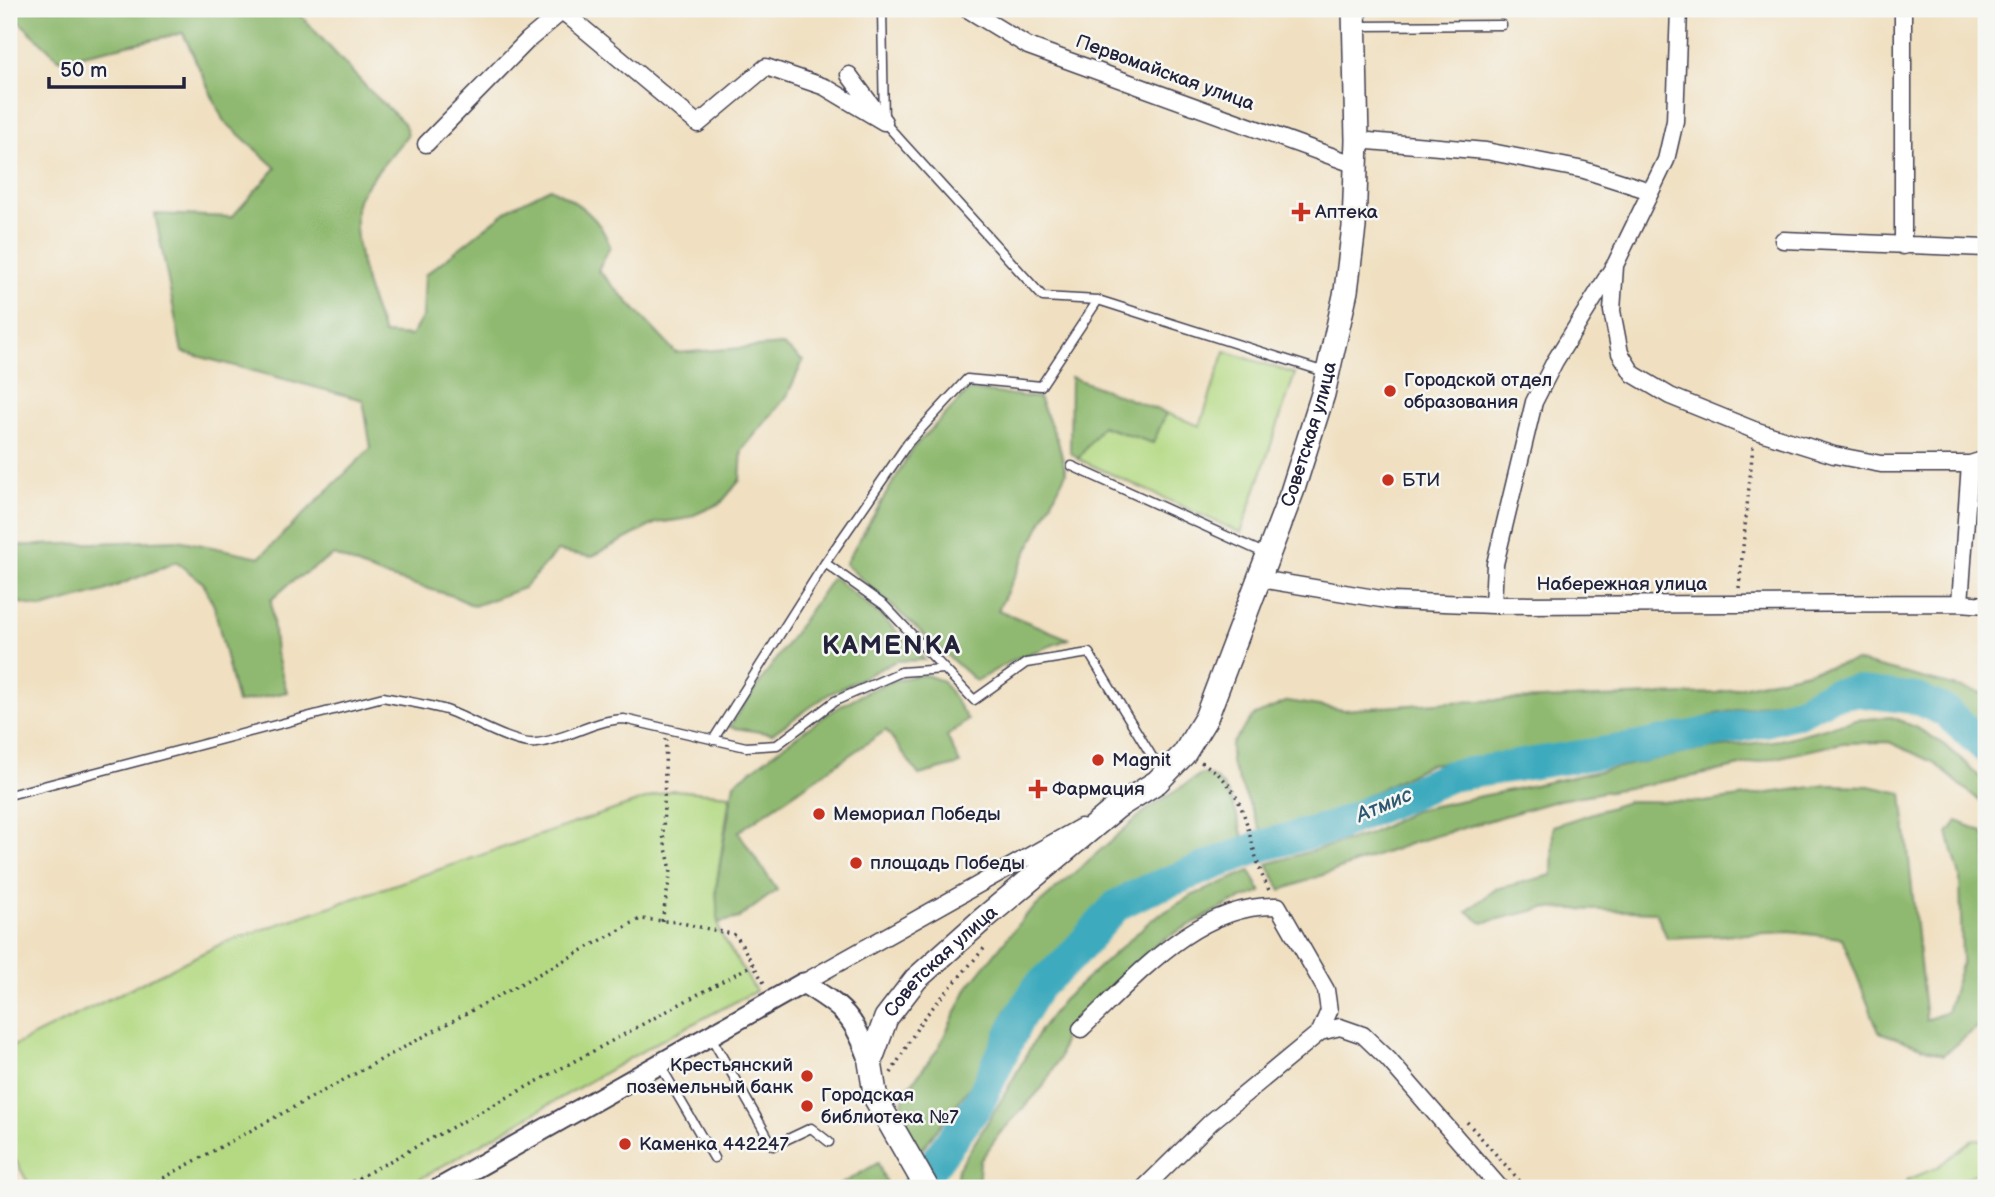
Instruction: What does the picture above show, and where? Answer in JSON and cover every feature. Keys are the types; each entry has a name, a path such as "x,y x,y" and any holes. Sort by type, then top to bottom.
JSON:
{"main road":[{"name":"Советская улица","path":"870,1062 886,1018 916,979 1117,807 1164,775 1184,754 1206,718 1292,492 1328,373 1346,291 1357,141 1354,17"},
{"path":"870,1062 876,1099 927,1188"}],"street":[{"name":"Первомайская улица","path":"967,9 1028,46 1356,165"},
{"path":"1493,605 1495,564 1534,402 1555,361 1616,263 1666,160 1675,121 1679,9"},
{"path":"1903,9 1903,246"},
{"path":"426,144 528,40 562,10 698,124 766,67 825,87 884,122"},
{"path":"849,75 884,122"},
{"path":"1357,141 1486,151 1584,170 1650,191"},
{"path":"1783,240 1986,248"},
{"path":"1616,263 1612,311 1620,353 1633,374 1670,396 1754,430 1834,454 1881,464 1970,464 1986,459"},
{"path":"1960,603 1970,464"},
{"name":"Набережная улица","path":"1260,579 1393,601 1493,605 1986,605"},
{"name":"Советская улица","path":"440,1188 709,1034 1117,807"},
{"path":"1081,1029 1153,961 1209,921 1241,908 1278,906 1326,990 1329,1012 1320,1032"},
{"path":"803,984 836,1003 859,1031 870,1062"},
{"path":"1144,1188 1210,1122 1320,1032 1340,1027 1363,1035 1388,1059 1500,1188"}],"lane":[{"path":"882,9 884,122 1043,296 1098,300 1328,373"},
{"path":"1354,17 1502,25"},
{"path":"713,740 825,563 908,443 967,379 1041,386 1098,300"},
{"path":"1072,466 1268,555"},
{"path":"825,563 884,605 974,700 1026,663 1089,653 1164,775"},
{"path":"9,795 383,697 444,709 500,732 514,741 535,744 609,719 624,719 746,747 776,745 835,701 901,672 944,669"},
{"path":"709,1034 773,1146 811,1128 829,1142"},
{"path":"659,1063 714,1158"}],"path":[{"path":"1738,604 1754,430"},
{"path":"662,921 671,870 663,835 667,729"},
{"path":"1203,751 1197,760 1219,772 1235,790 1258,870 1278,906"},
{"path":"145,1188 640,919 736,935 773,999"},
{"path":"890,1075 904,1045 922,1020 995,936"},
{"path":"340,1188 754,964"},
{"path":"9,1163 23,1188"}],"green space":[{"path":"9,9 295,9 367,88 404,123 408,134 361,194 356,214 362,268 384,334 411,336 423,316 425,275 512,207 550,188 578,205 601,227 610,247 598,270 676,353 783,345 803,361 787,396 742,450 740,480 721,503 685,519 656,523 591,557 557,551 524,588 474,606 453,596 381,575 334,555 291,582 271,600 276,653 287,692 237,703 214,606 203,583 176,562 104,591 42,608 9,600 9,546 178,540 260,557 371,448 363,400 182,352 155,214 232,217 276,168 223,120 183,33 60,60 9,12"},
{"path":"1225,351 1295,374 1241,533 1078,459 1102,426 1153,443 1166,413 1200,426"},
{"path":"1071,377 1166,413 1153,443 1102,426 1078,459 1070,452"},
{"path":"969,390 1039,398 1058,441 1066,473 998,610 1069,639 1015,659 976,681 845,564 913,448"},
{"path":"833,577 880,615 925,660 896,661 829,694 772,734 729,727"},
{"path":"1855,661 1986,694 1986,728 1917,694 1839,681 1810,695 1717,714 1661,733 1597,745 1430,764 1299,830 1265,840 1231,763 1231,745 1253,716 1288,701 1344,710 1450,702 1716,693"},
{"path":"926,675 943,681 968,720 947,736 960,764 919,775 886,730 738,832 777,890 739,918 718,923 716,888 734,783 850,700 901,679"},
{"path":"1891,717 1931,736 1965,762 1986,784 1986,806 1933,762 1889,742 1842,743 1700,775 1559,800 1412,843 1281,890 1267,864 1370,834 1415,810 1705,749 1780,740 1855,720"},
{"path":"1201,774 1211,776 1226,790 1244,840 1210,856 1142,879 1103,904 1006,1010 972,1084 919,1153 899,1116 905,1092 938,1049 968,987 1024,917 1144,812"},
{"path":"1827,785 1869,786 1902,793 1926,1020 1947,1012 1962,961 1960,877 1948,833 1957,821 1982,831 1986,838 1986,1020 1943,1055 1879,1032 1842,938 1789,932 1667,938 1656,912 1545,908 1482,923 1467,911 1496,889 1552,875 1553,826 1630,801 1704,802"},
{"path":"672,790 730,795 716,888 719,931 756,991 660,1041 404,1188 31,1188 9,1149 9,1048 223,943"},
{"path":"1250,871 1261,892 1231,903 1162,940 1129,968 1064,1036 1060,1057 1043,1087 1000,1133 980,1161 978,1188 955,1188 958,1169 1002,1099 1040,1030 1063,1000 1150,921 1191,896"},
{"path":"1974,1139 1986,1140 1986,1168 1948,1188 1904,1188 1907,1180 1936,1168"},
{"path":"878,1163 888,1188 834,1188 836,1187"}],"waterway":[{"name":"Атмис","path":"916,1188 979,1103 1018,1020 1038,987 1071,957 1117,905 1145,891 1261,846 1333,827 1450,776 1639,747 1765,721 1798,712 1831,695 1855,691 1917,699 1945,711 1986,748"}],"place":[{"name":"Аптека","path":"1301,212"},
{"name":"Городской отдел образования","path":"1390,391"},
{"name":"БТИ","path":"1388,480"},
{"name":"Magnit","path":"1098,760"},
{"name":"Фармация","path":"1038,789"},
{"name":"Мемориал Победы","path":"819,814"},
{"name":"площадь Победы","path":"856,863"},
{"name":"Крестьянский поземельный банк","path":"807,1076"},
{"name":"Городская библиотека №7","path":"807,1106"},
{"name":"Каменка 442247","path":"625,1144"}],"district":[{"name":"KAMENKA","path":"892,646"}]}
